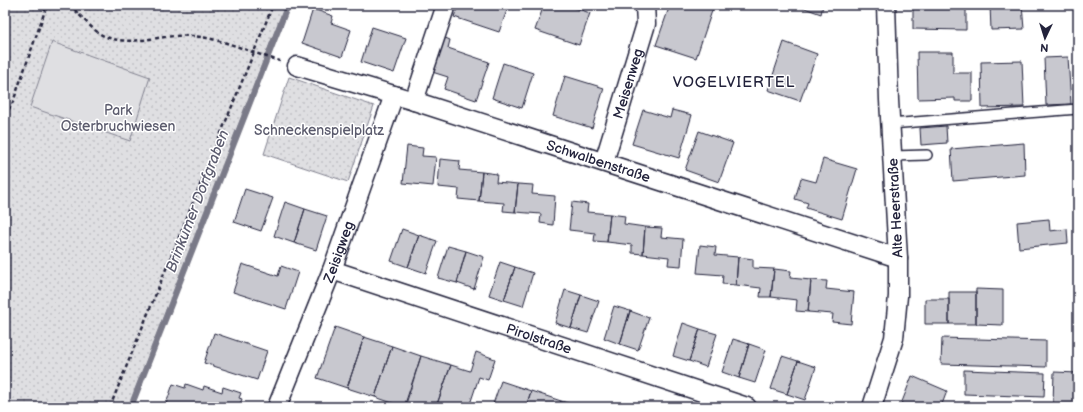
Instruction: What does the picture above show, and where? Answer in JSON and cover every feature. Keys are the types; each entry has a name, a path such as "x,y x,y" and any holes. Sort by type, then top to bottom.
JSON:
{"street":[{"path":"414,101 446,5"},
{"name":"Meisenweg","path":"604,162 646,24 645,5"},
{"name":"Alte Heerstraße","path":"872,407 894,338 898,296 898,258 886,40 886,5"},
{"name":"Schwalbenstraße","path":"297,66 394,94 898,258"},
{"name":"Zeisigweg","path":"277,407 332,270 394,94"},
{"name":"Pirolstraße","path":"332,270 747,407"}],"lane":[{"path":"890,124 1078,109"},
{"path":"892,156 927,155"}],"path":[{"path":"5,116 13,102 46,5"},
{"path":"70,5 102,36 123,41 191,36 216,40 276,60"},
{"path":"110,407 273,5"}],"green space":[{"name":"Park Osterbruchwiesen","path":"5,5 285,5 128,407 5,407"},
{"path":"52,42 150,77 130,141 30,107"},
{"name":"Schneckenspielplatz","path":"289,77 374,106 348,182 264,154"}],"building":[{"path":"458,5 509,5 499,32 454,17"},
{"path":"544,5 567,5 590,13 579,45 535,30"},
{"path":"670,5 714,5 696,58 656,45"},
{"path":"799,5 823,5 821,14"},
{"path":"913,5 966,6 966,30 913,29"},
{"path":"990,5 1022,5 1024,29 991,30"},
{"path":"313,9 333,16 331,23 351,30 342,57 302,43"},
{"path":"372,27 406,38 394,73 361,62"},
{"path":"441,36 450,40 448,48 489,62 476,100 444,89 448,77 429,71"},
{"path":"784,42 817,54 800,101 768,90"},
{"path":"917,52 953,52 953,73 972,73 972,101 955,101 955,98 918,99"},
{"path":"1068,57 1071,104 1046,105 1044,58"},
{"path":"1022,61 1024,107 982,108 981,62"},
{"path":"503,63 533,73 522,108 492,98"},
{"path":"565,76 604,88 592,128 553,116"},
{"path":"643,110 670,118 672,110 692,115 679,158 632,144"},
{"path":"946,126 947,143 921,145 920,128"},
{"path":"699,131 733,143 719,182 685,170"},
{"path":"1024,143 1025,175 953,181 951,149"},
{"path":"407,146 423,148 422,156 436,157 433,186 403,183"},
{"path":"440,159 460,161 459,170 482,172 479,201 458,199 459,189 438,187"},
{"path":"823,159 857,169 842,219 806,208 808,203 795,199 801,178 816,182"},
{"path":"482,172 497,174 496,182 518,184 515,212 503,211 504,203 479,201"},
{"path":"518,184 533,185 532,194 555,196 553,225 540,223 541,214 515,212"},
{"path":"245,189 273,198 261,231 234,222"},
{"path":"285,202 305,209 294,243 274,236"},
{"path":"572,202 588,204 587,212 610,214 607,242 594,241 595,233 569,230"},
{"path":"305,209 327,216 316,250 294,243"},
{"path":"610,214 625,216 624,224 645,227 643,254 632,253 632,245 607,242"},
{"path":"1049,219 1050,231 1067,229 1068,243 1019,248 1017,222"},
{"path":"645,227 662,228 661,237 683,239 681,266 668,265 669,257 643,254"},
{"path":"402,229 419,235 408,267 391,261"},
{"path":"419,235 437,241 426,273 408,267"},
{"path":"700,245 716,247 715,255 738,257 736,285 722,284 723,275 697,273"},
{"path":"448,246 466,251 457,283 438,278"},
{"path":"466,251 484,257 474,289 457,283"},
{"path":"738,257 753,259 753,268 774,269 771,297 760,297 761,288 736,285"},
{"path":"500,262 515,267 504,300 489,295"},
{"path":"242,264 278,276 281,266 298,272 286,309 233,292"},
{"path":"515,267 533,273 523,306 504,300"},
{"path":"774,269 791,271 790,278 811,280 808,312 796,311 797,300 771,297"},
{"path":"811,280 827,281 826,289 854,292 851,324 832,322 833,314 808,312"},
{"path":"976,289 1003,290 1003,325 976,324"},
{"path":"565,290 581,295 571,328 555,323"},
{"path":"949,292 976,292 976,324 949,324"},
{"path":"581,295 599,301 588,333 571,328"},
{"path":"925,299 949,299 949,324 925,324"},
{"path":"614,306 630,311 620,344 604,338"},
{"path":"630,311 649,318 638,350 620,344"},
{"path":"683,323 700,329 689,361 673,356"},
{"path":"335,327 364,337 347,388 317,378"},
{"path":"700,329 717,334 706,367 689,361"},
{"path":"214,333 267,351 257,380 204,363"},
{"path":"364,337 392,346 375,397 347,388"},
{"path":"942,338 1046,341 1046,367 941,364"},
{"path":"733,339 749,344 739,378 722,372"},
{"path":"749,344 766,350 755,383 739,378"},
{"path":"392,346 421,356 404,407 375,397"},
{"path":"476,352 495,359 488,380 479,377 469,407 436,407 451,365 470,371"},
{"path":"421,356 451,365 436,407 405,407"},
{"path":"782,356 798,361 787,394 771,389"},
{"path":"798,361 816,367 805,400 787,394"},
{"path":"964,370 1045,373 1044,397 964,394"},
{"path":"1054,372 1078,373 1078,407 1058,407 1058,404 1053,403"},
{"path":"912,376 947,391 941,407 900,407"},
{"path":"501,381 531,391 526,407 492,407"},
{"path":"173,384 185,388 186,384 203,390 204,386 222,392 223,387 241,393 239,398 242,399 239,407 176,407 166,404"},
{"path":"531,391 561,401 559,407 526,407"},
{"path":"561,401 581,407 559,407"}],"waterway":[{"name":"Brinkumer Dorfgraben","path":"131,407 288,5"}],"district":[{"name":"VOGELVIERTEL","path":"734,82"}]}
